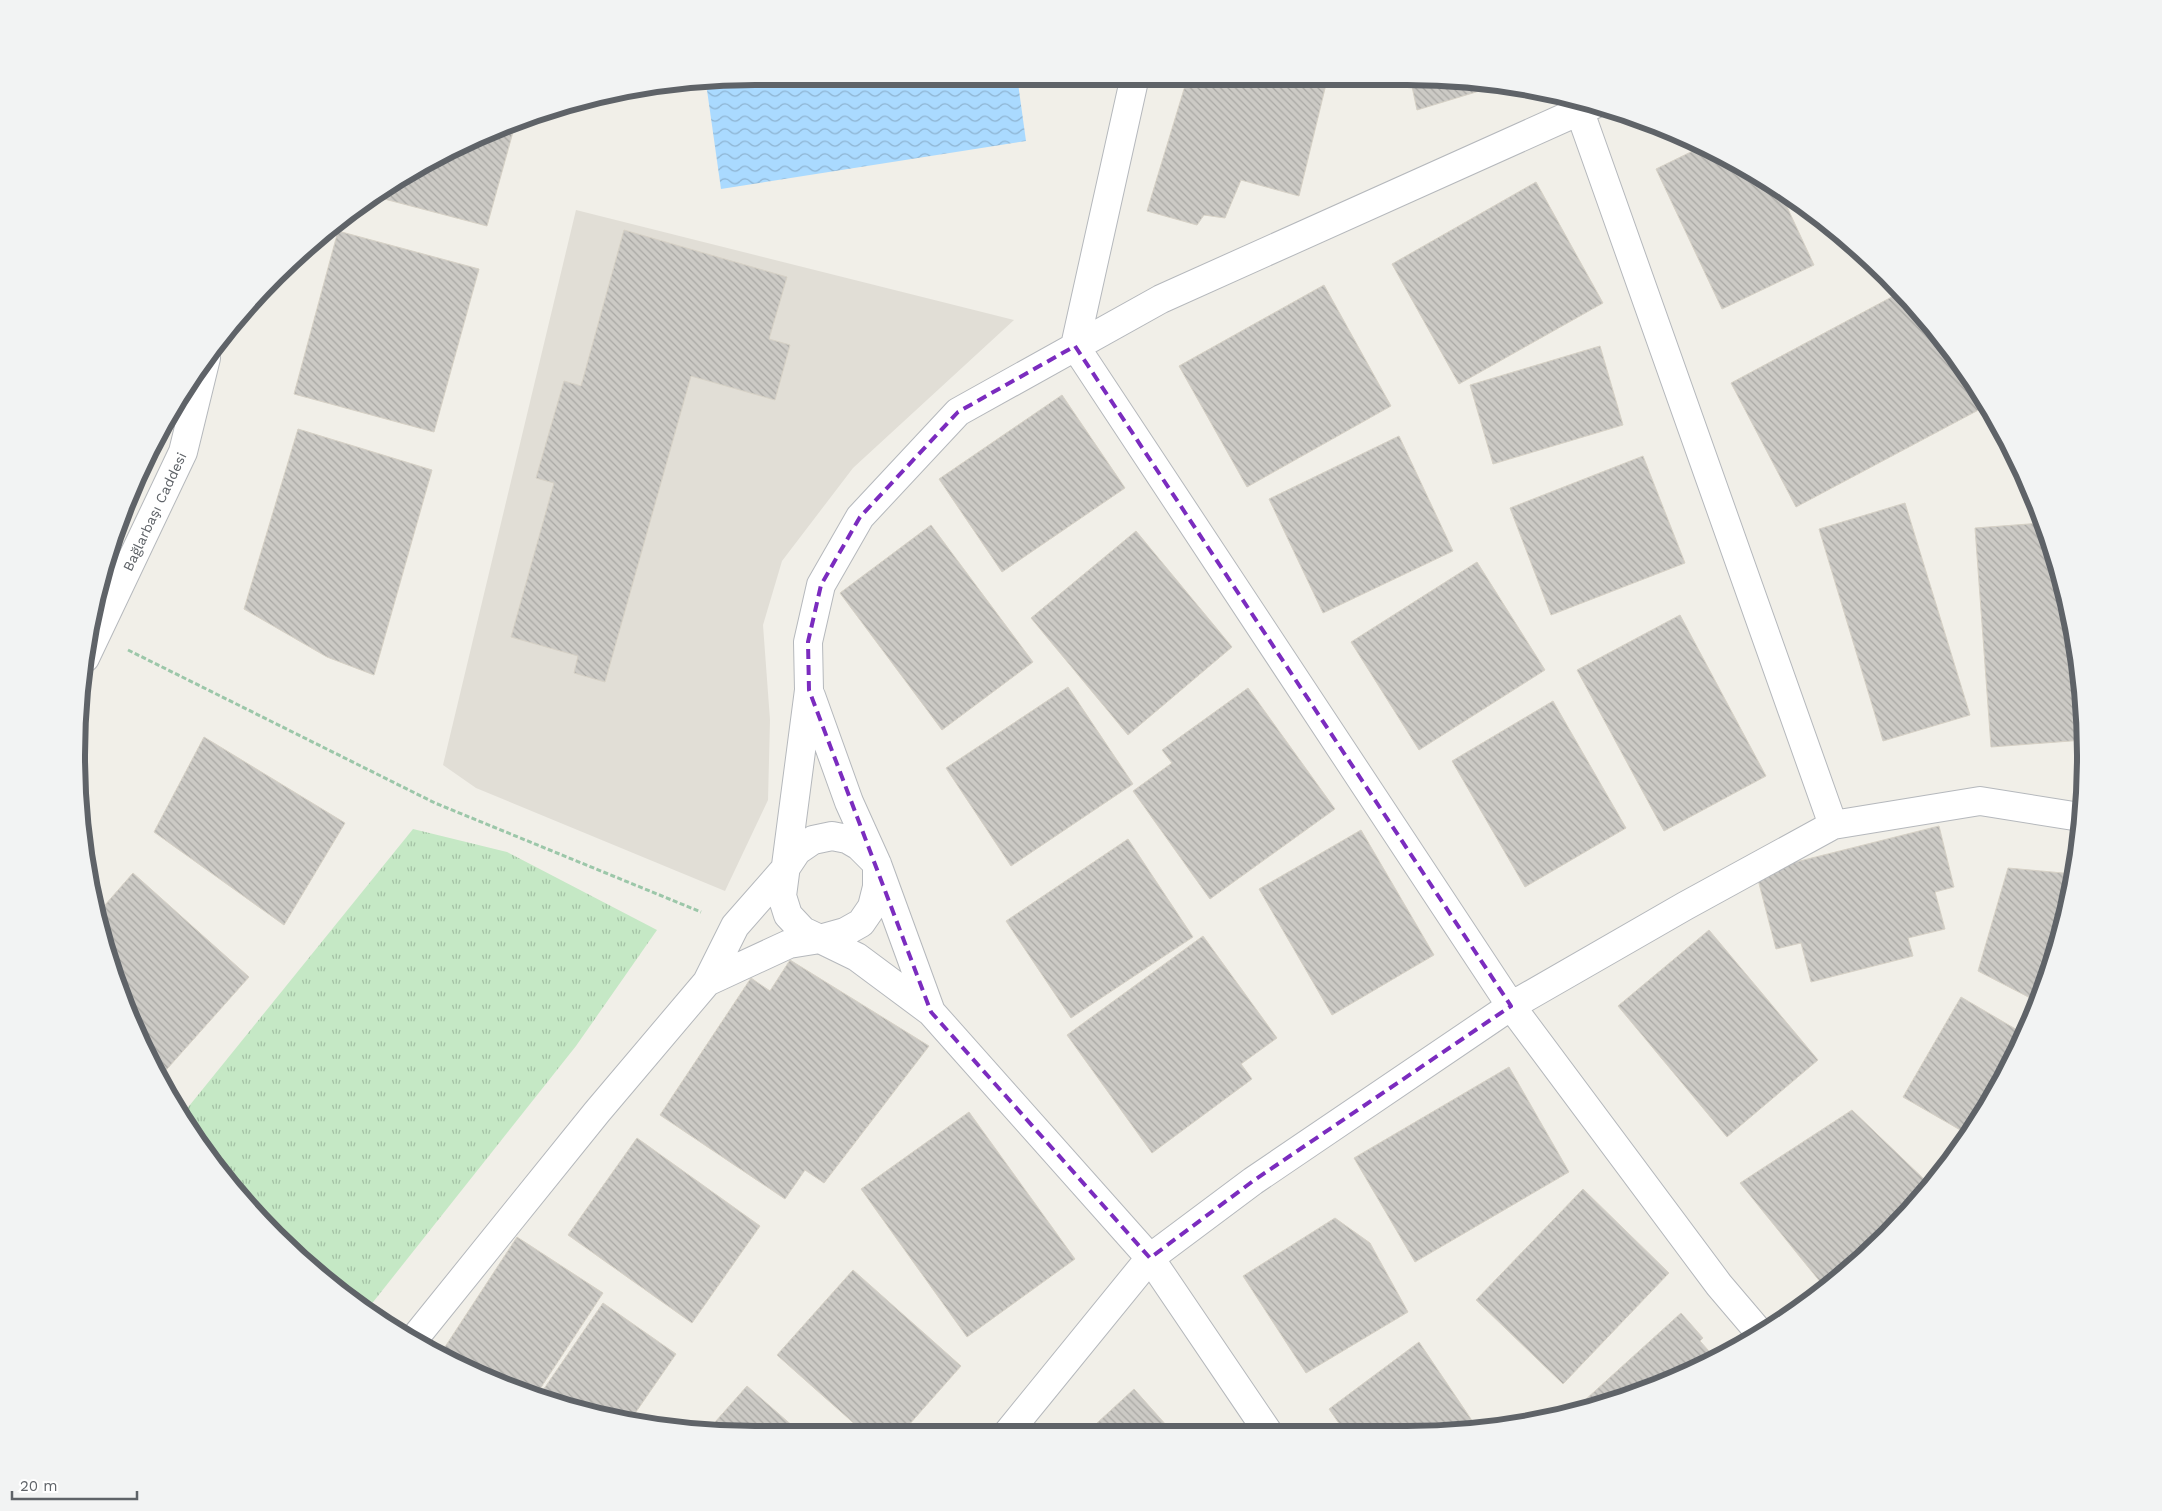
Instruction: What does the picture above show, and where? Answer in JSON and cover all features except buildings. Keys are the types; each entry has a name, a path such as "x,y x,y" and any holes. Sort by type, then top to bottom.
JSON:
{"street":[{"path":"1133,85 1075,346 1511,1006 1719,1285 1756,1327"},
{"path":"1264,1426 1150,1258 931,1012 857,957 803,932 788,915 782,896 809,690 808,642 821,585 860,517 958,412 1161,299 1584,109"},
{"path":"1588,110 1833,825"},
{"name":"Bağlarbaşı Caddesi","path":"98,628 184,452 201,379"},
{"path":"809,690 849,802 877,864 931,1012"},
{"path":"1013,1426 1150,1258 1253,1181 1511,1006 1685,906 1833,825 1980,801 2074,816"},
{"path":"418,1335 597,1112 707,982 735,926 785,869 797,850 813,840 832,836 859,846 877,864 877,887 872,907 861,923 845,932 820,939 789,944 707,982"}],"path":[{"path":"95,643 435,803 735,926"}],"highlighted area":[{"path":"1075,346 1511,1006 1253,1181 1150,1258 931,1012 809,690 808,642 821,585 860,517 958,412"}],"shaded area":[{"path":"576,210 1014,320 853,468 782,561 763,625 770,720 768,800 725,891 476,788 443,765"}],"green space":[{"path":"413,829 507,852 657,930 576,1046 371,1304 313,1260 281,1230 251,1198 224,1164 186,1109"}],"water":[{"path":"1018,85 1026,141 721,189 707,87"}]}
